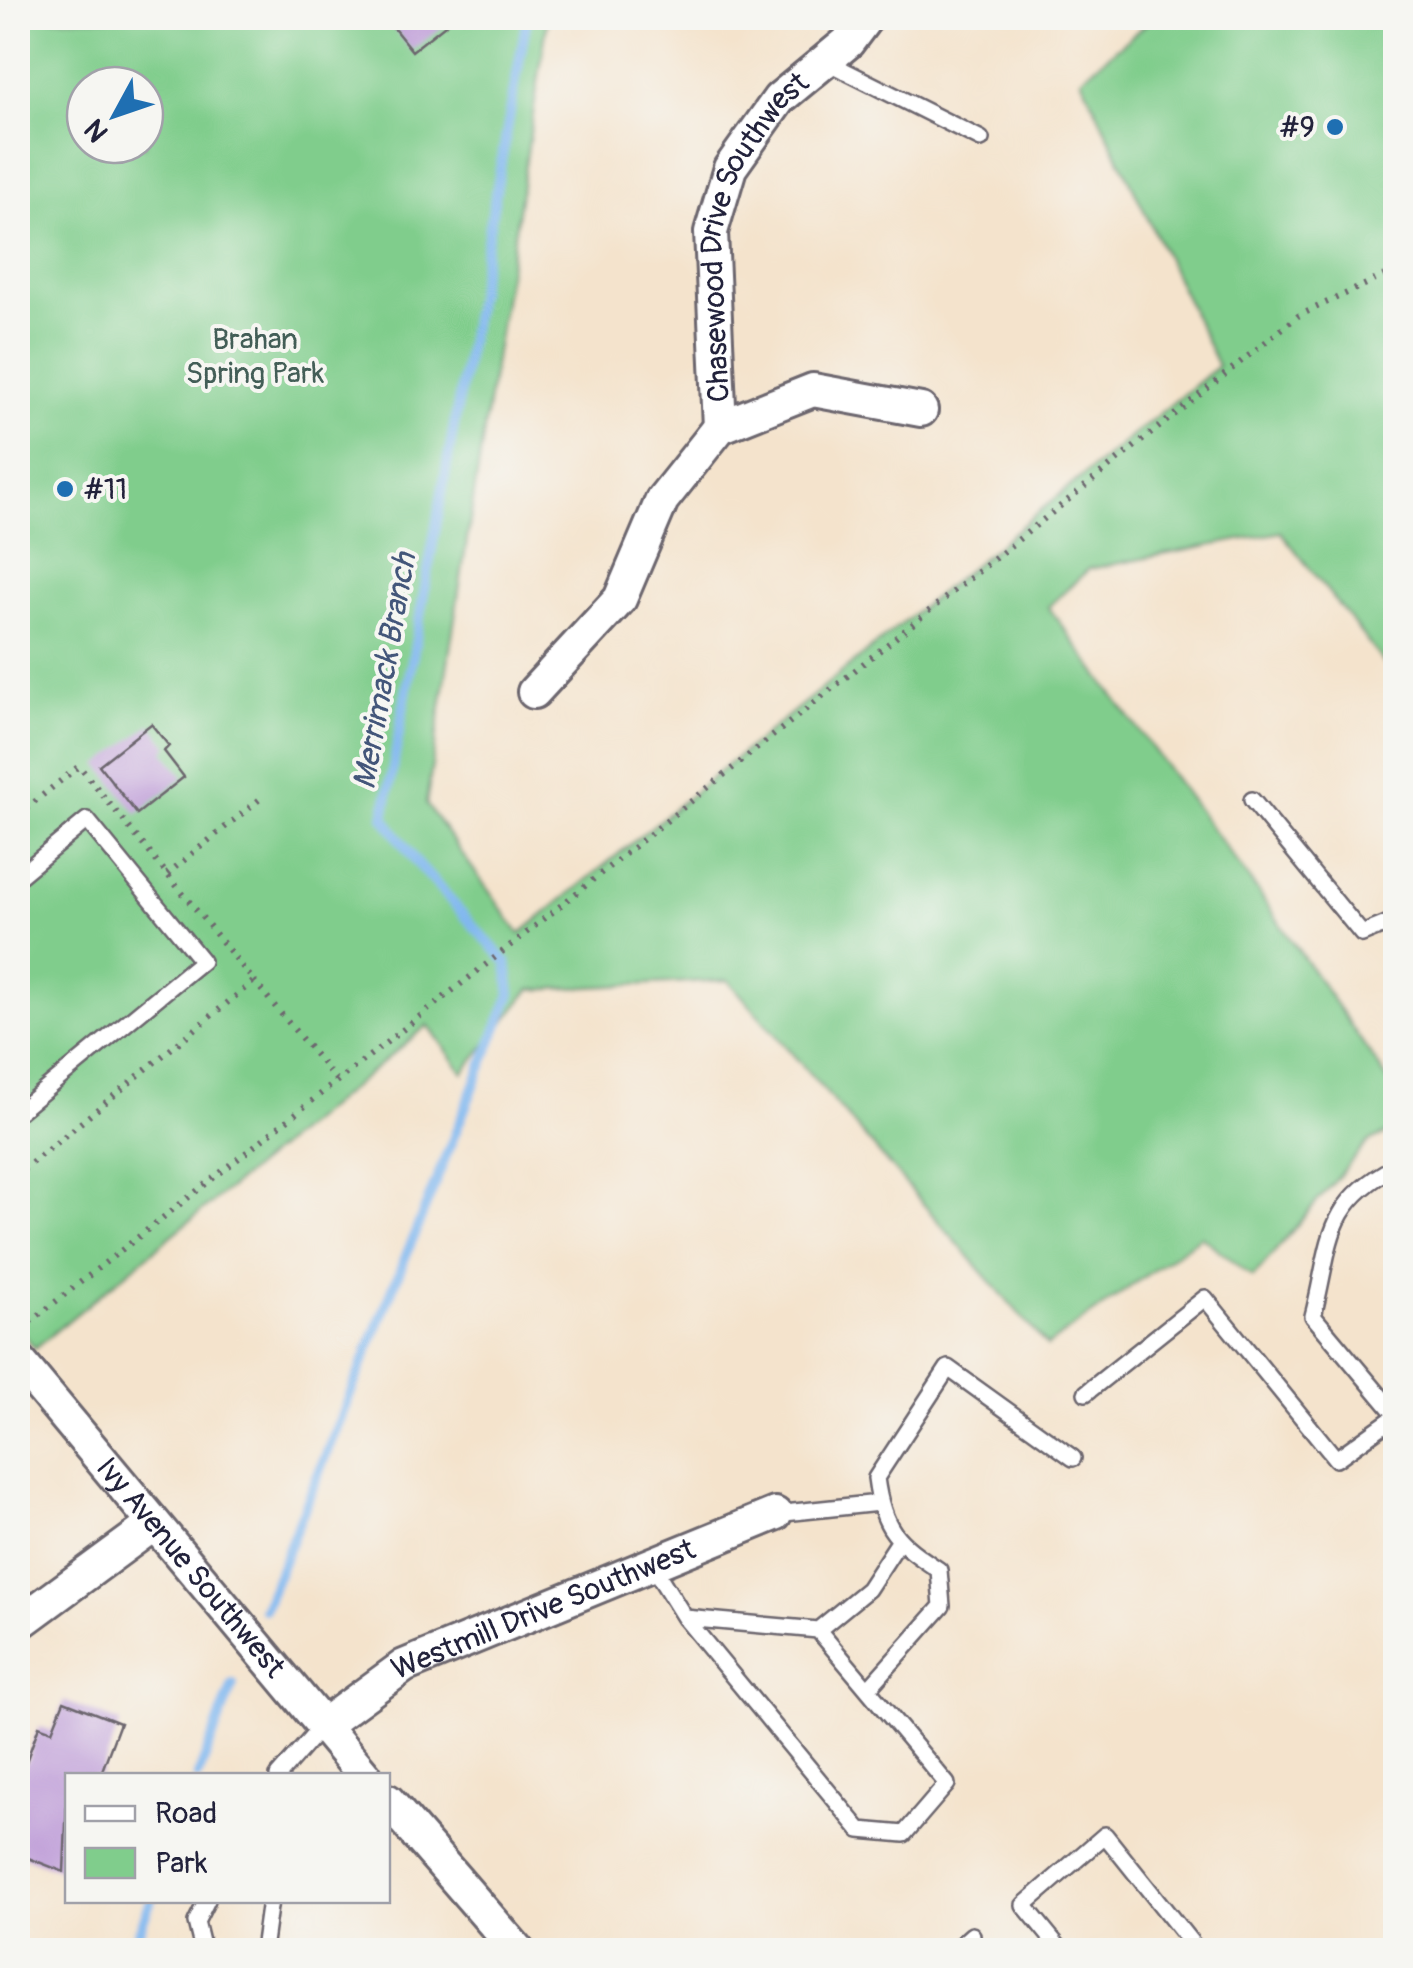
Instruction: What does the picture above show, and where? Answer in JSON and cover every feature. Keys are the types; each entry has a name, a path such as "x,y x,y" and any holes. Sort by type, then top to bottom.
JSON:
{"street":[{"name":"Chasewood Drive Southwest","path":"720,426 712,232 730,168 779,99 848,42 866,18"},
{"path":"534,692 620,599 662,500 720,426 812,390 921,410"},
{"name":"Ivy Avenue Southwest","path":"20,1344 154,1524 362,1773"},
{"name":"Westmill Drive Southwest","path":"322,1726 404,1666 775,1514"},
{"path":"18,1624 154,1524"},
{"path":"390,1803 517,1950"}],"lane":[{"path":"824,61 981,139"},
{"path":"1252,800 1362,934 1396,920"},
{"path":"18,877 87,820 202,961 18,1112"},
{"path":"1086,1392 1205,1298 1336,1459 1396,1416 1314,1316 1340,1208 1362,1184 1396,1166"},
{"path":"868,1690 942,1606 940,1570 898,1543 880,1503 876,1478 948,1368 1073,1458"},
{"path":"775,1514 880,1503"},
{"path":"685,1618 818,1630 868,1589 898,1543"},
{"path":"652,1565 685,1618 860,1830 904,1834 947,1784 818,1630"},
{"path":"281,1773 322,1726"},
{"path":"1061,1950 1024,1905 1105,1835 1198,1950"},
{"path":"203,1950 196,1922 206,1903"},
{"path":"263,1950 270,1903"},
{"path":"955,1950 972,1935"}],"path":[{"path":"20,1344 337,1081 1298,316 1396,270"},
{"path":"18,815 79,766 337,1081"},
{"path":"167,874 264,795"},
{"path":"18,1174 254,982"}],"green space":[{"name":"Brahan Spring Park","path":"18,18 548,18 426,804 520,934 1218,366 1081,78 1153,18 1395,18 1395,677 1281,532 1089,569 1048,607 1254,886 1395,1090 1395,1130 1368,1142 1253,1277 1201,1236 1047,1346 728,980 530,990 463,1073 428,1025 35,1348 18,1328"}],"building":[{"path":"400,18 454,18 412,51 391,25"},
{"path":"151,724 169,746 164,751 184,777 137,814 99,765"},
{"path":"64,1701 120,1723 101,1773 65,1773 64,1872 18,1854 18,1784 39,1726 52,1731"}],"waterway":[{"name":"Merrimack Branch","path":"264,1609 511,994 507,963 416,862 384,817 527,18"},
{"name":"Merrimack Branch","path":"199,1773 233,1684"},
{"name":"Merrimack Branch","path":"132,1950 150,1903"}],"place":[{"name":"#9","path":"1335,127"},
{"name":"#11","path":"65,489"}]}
